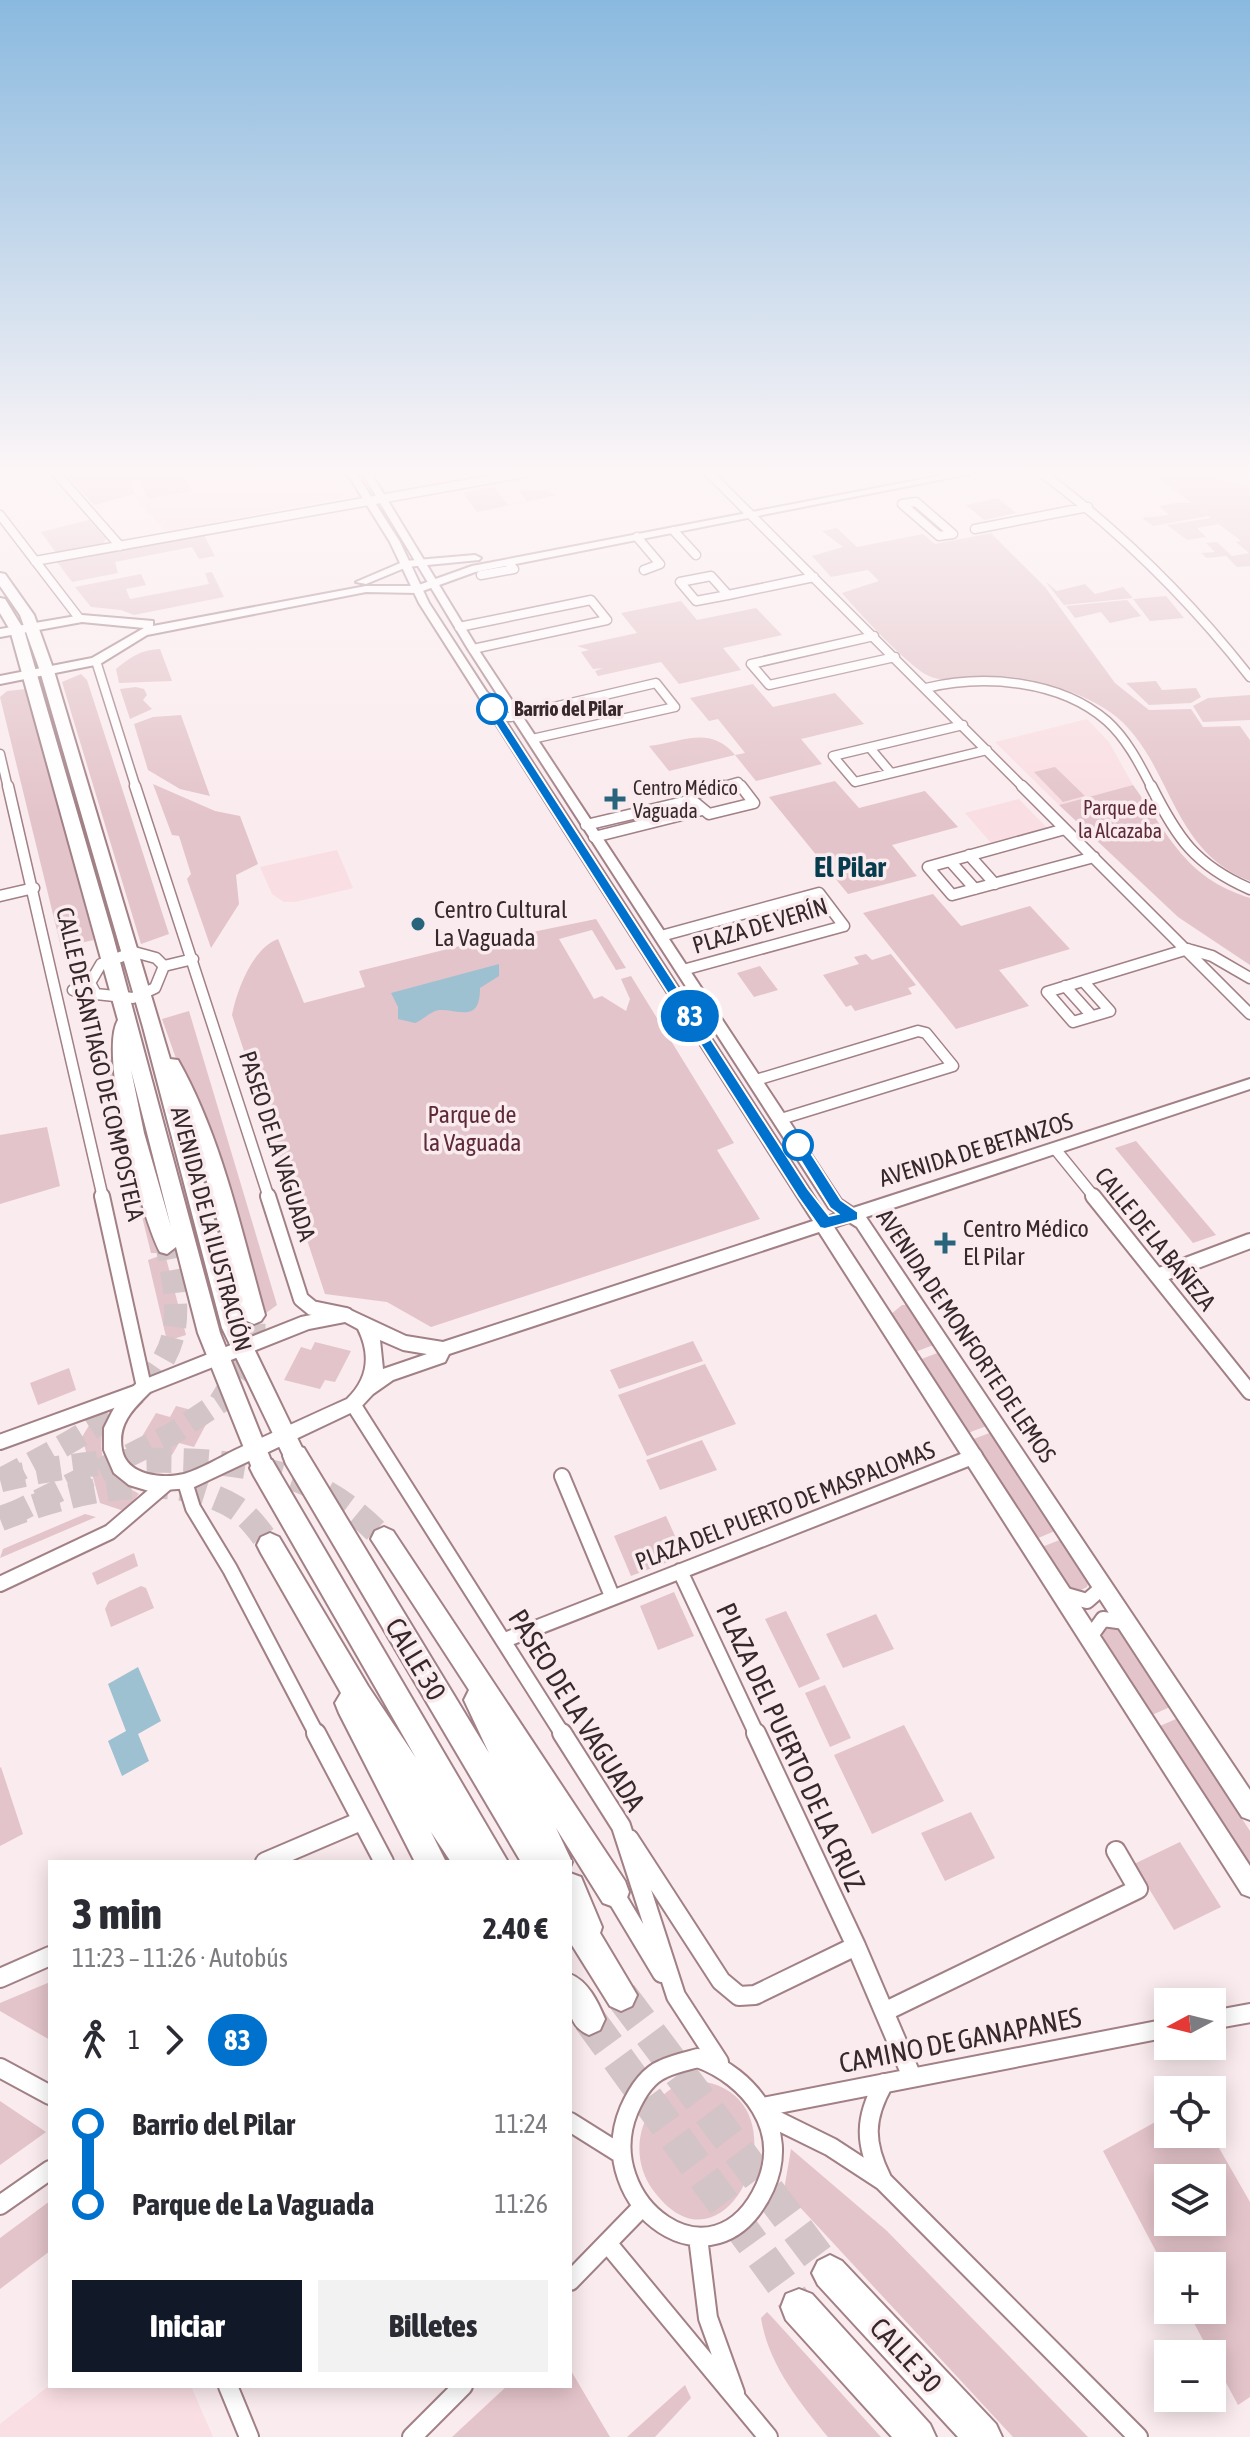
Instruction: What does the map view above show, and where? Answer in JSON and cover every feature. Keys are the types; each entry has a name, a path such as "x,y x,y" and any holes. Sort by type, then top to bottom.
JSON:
{"highway":[{"name":"AVENIDA DE LA ILUSTRACIÓN","path":"6,587 33,627 47,671 152,1027 241,1347 289,1446"},
{"name":"AVENIDA DE LA ILUSTRACIÓN","path":"0,602 17,630 30,674 122,1000 217,1357 259,1459"},
{"path":"126,1022 120,1032 123,1077 167,1246"},
{"path":"152,1027 166,1047 195,1115 254,1315"},
{"name":"CALLE 30","path":"289,1446 537,1860"},
{"name":"CALLE 30","path":"259,1459 492,1860"},
{"path":"384,1539 478,1677 614,1892"},
{"path":"430,1860 385,1778 270,1545 358,1696 468,1860"},
{"path":"428,1607 481,1706 556,1860"},
{"path":"572,1893 599,1962"},
{"path":"572,1917 621,1995"},
{"path":"572,1993 589,2019"},
{"name":"CALLE 30","path":"830,2273 983,2437"},
{"name":"CALLE 30","path":"799,2307 917,2437"}],"main road":[{"path":"0,633 79,618 103,619 120,626 354,587"},
{"path":"0,680 96,661 115,652 124,642 151,631 359,587"},
{"path":"406,587 417,590 431,587"},
{"path":"120,626 124,642"}],"street":[{"path":"55,587 79,618"},
{"path":"415,587 1250,1886"},
{"name":"AVENIDA DE MONFORTE DE LEMOS","path":"434,587 586,825 835,1204 863,1223 1250,1809"},
{"path":"684,587 696,601 768,587"},
{"path":"703,587 712,598"},
{"path":"721,587 728,595"},
{"path":"824,587 1250,1014"},
{"path":"1175,587 1207,621 1250,677"},
{"path":"459,627 591,600 607,620 473,649"},
{"path":"874,636 751,664 769,685 895,657"},
{"path":"789,655 808,676"},
{"path":"770,659 788,681"},
{"name":"PASEO DE LA VAGUADA","path":"96,661 100,683 193,959 301,1299 312,1308 346,1315"},
{"path":"907,670 944,686"},
{"path":"482,694 498,703 506,717 656,683 675,707 532,739"},
{"path":"927,689 959,683 1026,685 1068,699 1096,713 1124,742 1188,852 1212,872 1250,889"},
{"path":"942,704 944,686"},
{"path":"963,725 870,748 855,756 833,756 855,782 987,750"},
{"path":"870,748 891,773"},
{"name":"CALLE DE SANTIAGO DE COMPOSTELA","path":"0,754 58,994 140,1390"},
{"path":"866,769 873,777"},
{"path":"738,782 754,803 712,814 702,810 692,800 693,794 738,782"},
{"path":"586,825 692,800"},
{"path":"594,837 702,810"},
{"path":"1065,829 928,867 952,895 1094,857"},
{"path":"969,855 995,884"},
{"path":"950,861 975,889"},
{"path":"0,896 34,888"},
{"name":"PLAZA DE VERÍN","path":"661,936 819,893 844,926 683,970"},
{"path":"1083,981 1110,1011 1073,1022 1047,992 1065,986 1188,949 1212,956 1250,978"},
{"path":"58,994 73,990 110,958 130,953 150,955 164,966"},
{"path":"164,966 193,959"},
{"path":"73,990 122,1000 142,995 156,986 164,966"},
{"path":"92,974 90,983 97,995"},
{"path":"1065,986 1092,1016"},
{"path":"756,1080 918,1031 926,1033 953,1066 781,1119"},
{"name":"AVENIDA DE BETANZOS","path":"346,1315 403,1343 443,1349 1250,1084"},
{"name":"CALLE DE LA BAÑEZA","path":"1056,1150 1250,1392"},
{"path":"1157,1276 1250,1241"},
{"path":"0,1442 140,1390 307,1322 346,1315"},
{"path":"364,1324 376,1354 368,1388"},
{"name":"AVENIDA DE BETANZOS","path":"353,1404 368,1388 387,1375 439,1357 443,1349"},
{"path":"140,1390 113,1428 113,1450 120,1467 135,1479 176,1483"},
{"path":"0,1584 110,1532 176,1483 259,1459 289,1446 353,1404"},
{"name":"PASEO DE LA VAGUADA","path":"353,1404 621,1826 676,1996 719,2062"},
{"name":"PLAZA DEL PUERTO DE MASPALOMAS","path":"505,1640 975,1456"},
{"name":"PLAZA DEL PUERTO DE MASPALOMAS","path":"562,1476 612,1596"},
{"path":"176,1483 230,1569 383,1860"},
{"name":"PLAZA DEL PUERTO DE LA CRUZ","path":"680,1571 886,2011 912,2077"},
{"path":"1060,1591 1084,1602 1093,1600 1103,1587"},
{"path":"1090,1637 1103,1619 1125,1622"},
{"path":"270,1860 361,1821"},
{"path":"621,1826 721,1981 739,1996 755,1995 856,1946"},
{"path":"886,2011 1138,1889 1116,1851"},
{"path":"614,1892 676,1996"},
{"path":"0,1978 48,1957"},
{"path":"1226,2017 1250,2013"},
{"name":"CAMINO DE GANAPANES","path":"764,2111 912,2077 1154,2031"},
{"path":"698,2058 719,2062 751,2088 764,2111 771,2161 756,2204 724,2232 698,2237 677,2233 658,2223 642,2207 632,2191 621,2154 625,2117 641,2084 657,2069 677,2060 698,2058"},
{"path":"0,2068 48,2094"},
{"path":"883,2181 872,2160 865,2125 871,2104 884,2083"},
{"path":"764,2111 831,2147 883,2181 1138,2437"},
{"path":"572,2123 621,2154"},
{"path":"0,2205 48,2171"},
{"path":"572,2279 642,2207"},
{"path":"698,2237 708,2318 738,2401"},
{"path":"608,2244 768,2437"},
{"path":"229,2388 249,2437"},
{"path":"412,2437 461,2388"}],"shaded area":[{"path":"1087,719 1109,742 1133,785 1059,805 995,742"},
{"path":"1019,799 1047,828 991,843 965,813"},
{"path":"337,850 353,888 295,902 284,902 272,894 260,867"},
{"path":"48,2387 192,2388 213,2437 0,2437 0,2424"}],"green space":[{"path":"75,587 137,587 126,589 130,599 195,587 219,587 224,597 134,615 121,610 91,607"},
{"name":"Parque de la Alcazaba","path":"861,587 1045,587 1115,683 1149,710 1191,709 1203,727 1240,726 1250,740 1250,881 1223,866 1202,847 1186,825 1146,752 1110,712 1083,697 1036,681 1004,676 951,680 929,676 872,626 842,593"},
{"path":"1050,587 1057,591 1088,587 1095,594 1123,587 1133,598 1064,605"},
{"path":"1166,596 1184,618 1150,621 1133,599"},
{"path":"1127,600 1141,616 1110,623 1101,612 1075,618 1066,606"},
{"path":"681,601 697,620 756,608 782,635 723,648 741,670 679,684 661,662 598,676 595,671 603,668 593,669 581,652 589,650 577,646 637,633 621,613"},
{"path":"160,649 172,681 119,683 116,669 136,655"},
{"path":"81,674 87,680 169,934 141,944 62,682"},
{"path":"1156,681 1162,690 1196,688 1201,697 1191,703 1149,705 1126,683"},
{"path":"753,684 773,707 835,693 864,724 801,739 822,764 756,781 735,755 745,753 718,719 709,721 690,698"},
{"path":"26,689 94,940 61,947 0,697 7,691"},
{"path":"120,689 144,689 147,695 143,700 152,709 130,719"},
{"path":"1250,695 1250,720 1203,722 1193,706 1208,698"},
{"path":"181,715 210,796 180,789 148,770 134,724 153,717"},
{"path":"706,738 716,740 735,755 669,771 649,746"},
{"path":"1055,767 1085,796 1063,802 1034,772"},
{"path":"835,781 859,808 925,791 958,827 892,845 917,876 848,894 769,797"},
{"path":"153,784 215,811 240,816 258,864 236,875 239,904 211,948 187,879 191,874 179,836 172,835"},
{"name":"Parque de la Alcazaba","path":"1133,785 1169,838 1194,866 1209,879 1250,898 1250,965 1178,917 1059,805"},
{"path":"933,894 961,926 1030,906 1070,949 999,970 1029,1006 956,1029 863,913"},
{"name":"Parque de la Vaguada","path":"596,919 626,968 616,970 592,930 559,939 594,999 602,996 626,1011 630,999 621,979 631,976 734,1143 717,1150 760,1219 431,1327 387,1302 325,1294 232,1015 242,982 254,960 278,939 304,1003 365,987 359,971 516,932 518,935"},
{"path":"866,954 872,960 891,954 916,985 908,988 912,994 855,1011 851,1005 846,1007 823,975 859,964 854,957"},
{"path":"760,966 778,990 754,997 737,973"},
{"path":"189,1011 277,1305 262,1316 239,1236 162,1019"},
{"path":"108,1059 112,1059 157,1249 163,1253 151,1253 113,1099"},
{"path":"47,1127 60,1186 0,1204 0,1135"},
{"path":"1136,1141 1216,1235 1193,1243 1115,1148"},
{"path":"165,1254 186,1335 167,1341 148,1260"},
{"path":"902,1305 910,1305 936,1344 915,1352 890,1315"},
{"path":"693,1341 703,1361 619,1389 610,1370"},
{"path":"315,1342 351,1351 335,1382 325,1380 320,1389 284,1380 301,1347 311,1350"},
{"path":"940,1352 989,1425 968,1433 919,1360"},
{"path":"705,1364 736,1424 647,1456 618,1395"},
{"path":"69,1368 76,1390 38,1405 30,1383"},
{"path":"176,1406 211,1415 194,1447 179,1443 172,1455 137,1445 156,1413 170,1417"},
{"path":"104,1413 101,1445 104,1463 115,1478 139,1494 124,1511 100,1503 82,1437 96,1414"},
{"path":"992,1432 1057,1530 1036,1539 971,1440"},
{"path":"702,1440 717,1470 660,1490 646,1460"},
{"path":"85,1514 96,1517 0,1558 3,1549"},
{"path":"666,1516 684,1556 631,1576 614,1536"},
{"path":"1062,1539 1089,1580 1087,1587 1077,1592 1068,1587 1042,1547"},
{"path":"134,1553 138,1566 97,1585 92,1573"},
{"path":"141,1586 146,1588 154,1608 111,1627 105,1609 109,1601"},
{"path":"674,1592 694,1636 658,1650 640,1606"},
{"path":"786,1611 820,1679 799,1688 765,1619"},
{"path":"876,1614 894,1649 843,1668 826,1634"},
{"path":"1110,1627 1120,1630 1170,1707 1152,1715 1103,1639 1102,1631"},
{"path":"825,1685 851,1738 830,1747 805,1693"},
{"path":"1176,1719 1250,1831 1250,1868 1160,1726"},
{"path":"904,1725 944,1801 872,1834 834,1755"},
{"path":"0,1768 23,1834 0,1846"},
{"path":"971,1812 995,1858 945,1881 921,1833"},
{"path":"1180,1842 1221,1907 1174,1930 1134,1864"},
{"path":"48,1983 48,2039 0,2011 0,2003"},
{"path":"688,2080 727,2090 748,2113 754,2144 748,2176 732,2203 709,2218 682,2216 653,2190 640,2158 643,2126 650,2111 660,2098"},
{"path":"0,2101 46,2132 0,2165"},
{"path":"1154,2123 1154,2148 1219,2148 1250,2202 1250,2397 1238,2405 1226,2383 1226,2340 1203,2340 1195,2324 1226,2324 1226,2252 1156,2252 1103,2151"},
{"path":"791,2149 887,2231 1088,2437 1013,2437 784,2190"},
{"path":"48,2202 48,2253 0,2289 0,2238"},
{"path":"767,2312 881,2437 828,2437 796,2397 770,2351 761,2318"},
{"path":"572,2372 610,2437 452,2437 505,2388 572,2388"},
{"path":"685,2385 691,2398 655,2437 627,2437"}],"water":[{"path":"499,964 499,976 480,988 479,999 472,1011 439,1010 415,1023 398,1019 398,1007 391,993"},
{"path":"138,1667 161,1721 138,1734 149,1761 122,1776 108,1741 126,1731 108,1684"}],"tunnel":[{"path":"2,1479 104,1420 150,1379 165,1356 174,1331 175,1299 167,1246"},
{"path":"8,1516 172,1434 220,1402 254,1347 254,1315"},
{"path":"0,1480 34,1472 114,1462 198,1461 239,1466 277,1473 331,1495 384,1539"},
{"path":"0,1519 87,1493 149,1486 180,1488 209,1495 236,1508 270,1545"},
{"path":"621,1995 830,2273"},
{"path":"589,2019 799,2307"}],"bus line":[{"name":"83","path":"492,709 803,1193 825,1223 852,1216 835,1204 798,1145"}],"place":[{"name":"Barrio del Pilar","path":"492,709"},
{"name":"Centro Médico Vaguada","path":"615,799"},
{"name":"Centro Cultural La Vaguada","path":"418,924"},
{"name":"Centro Médico El Pilar","path":"945,1243"}],"district":[{"name":"El Pilar","path":"850,867"}]}
